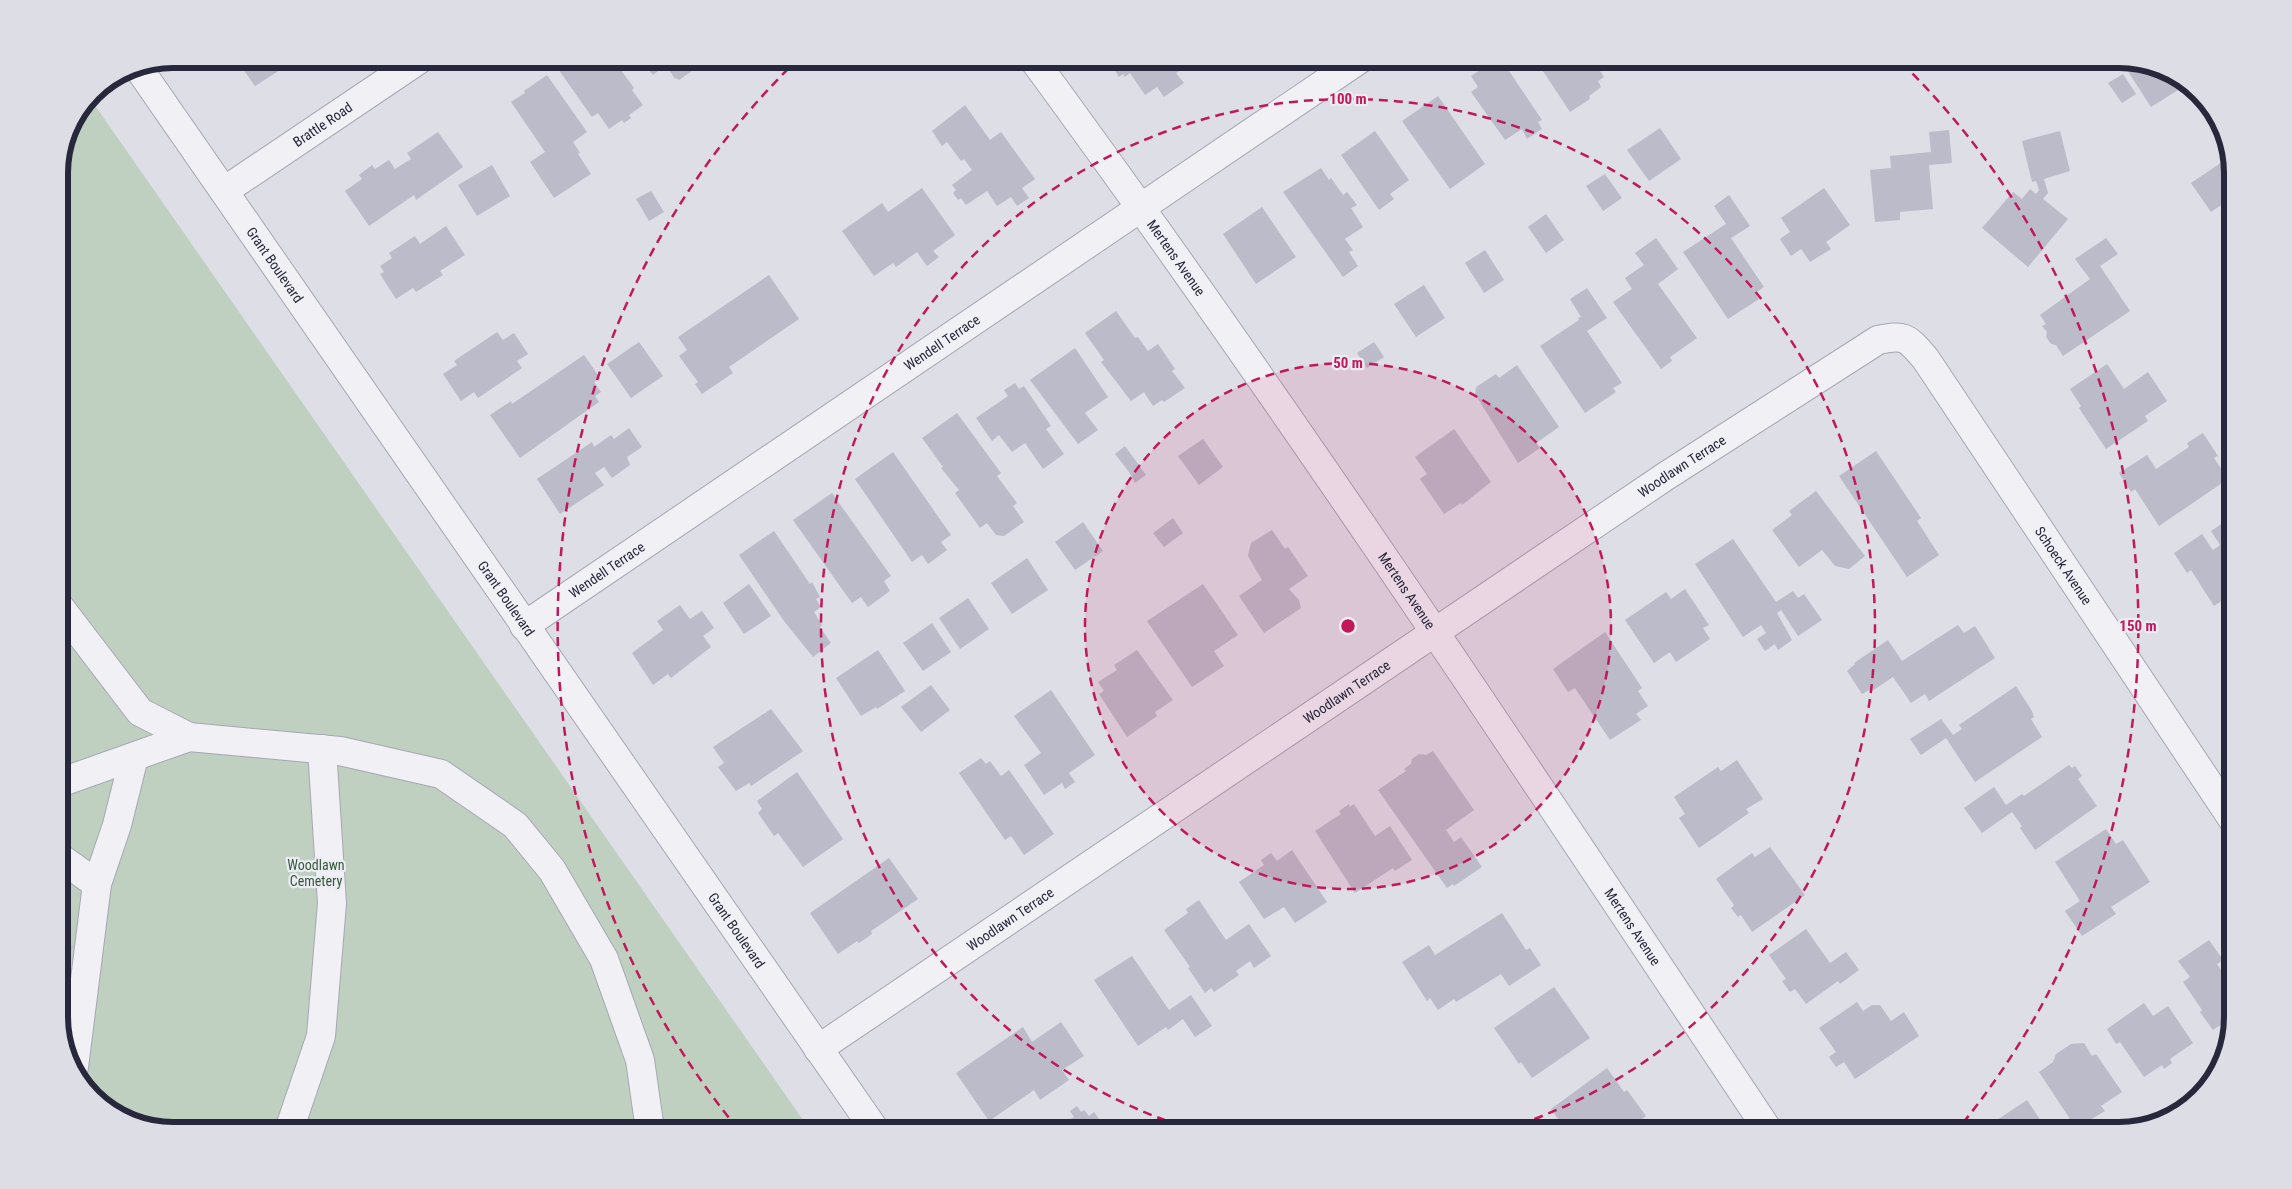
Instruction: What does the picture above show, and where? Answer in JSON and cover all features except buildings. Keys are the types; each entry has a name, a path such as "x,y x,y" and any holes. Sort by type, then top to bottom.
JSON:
{"street":[{"name":"Wendell Terrace","path":"524,626 1348,67"},
{"name":"Brattle Road","path":"224,192 407,68"},
{"name":"Mertens Avenue","path":"1039,68 1142,207 1436,632 1763,1122"},
{"name":"Grant Boulevard","path":"141,72 869,1122"},
{"name":"Schoeck Avenue","path":"1878,340 1898,336 1908,339 1925,358 2224,806"},
{"name":"Woodlawn Terrace","path":"818,1048 1666,476 1878,340"},
{"path":"68,618 140,712 189,737 340,751 441,774 515,825 552,870 604,959 640,1060 649,1122"},
{"path":"68,780 189,737"},
{"path":"292,1122 321,1036 332,903 322,749"},
{"path":"75,1056 97,884 117,825 134,757"},
{"path":"68,863 97,884"}],"green space":[{"name":"Woodlawn Cemetery","path":"94,103 804,1122 173,1122 146,1118 126,1111 103,1095 85,1075 73,1050 68,1023 68,159 76,133 85,114"}]}
